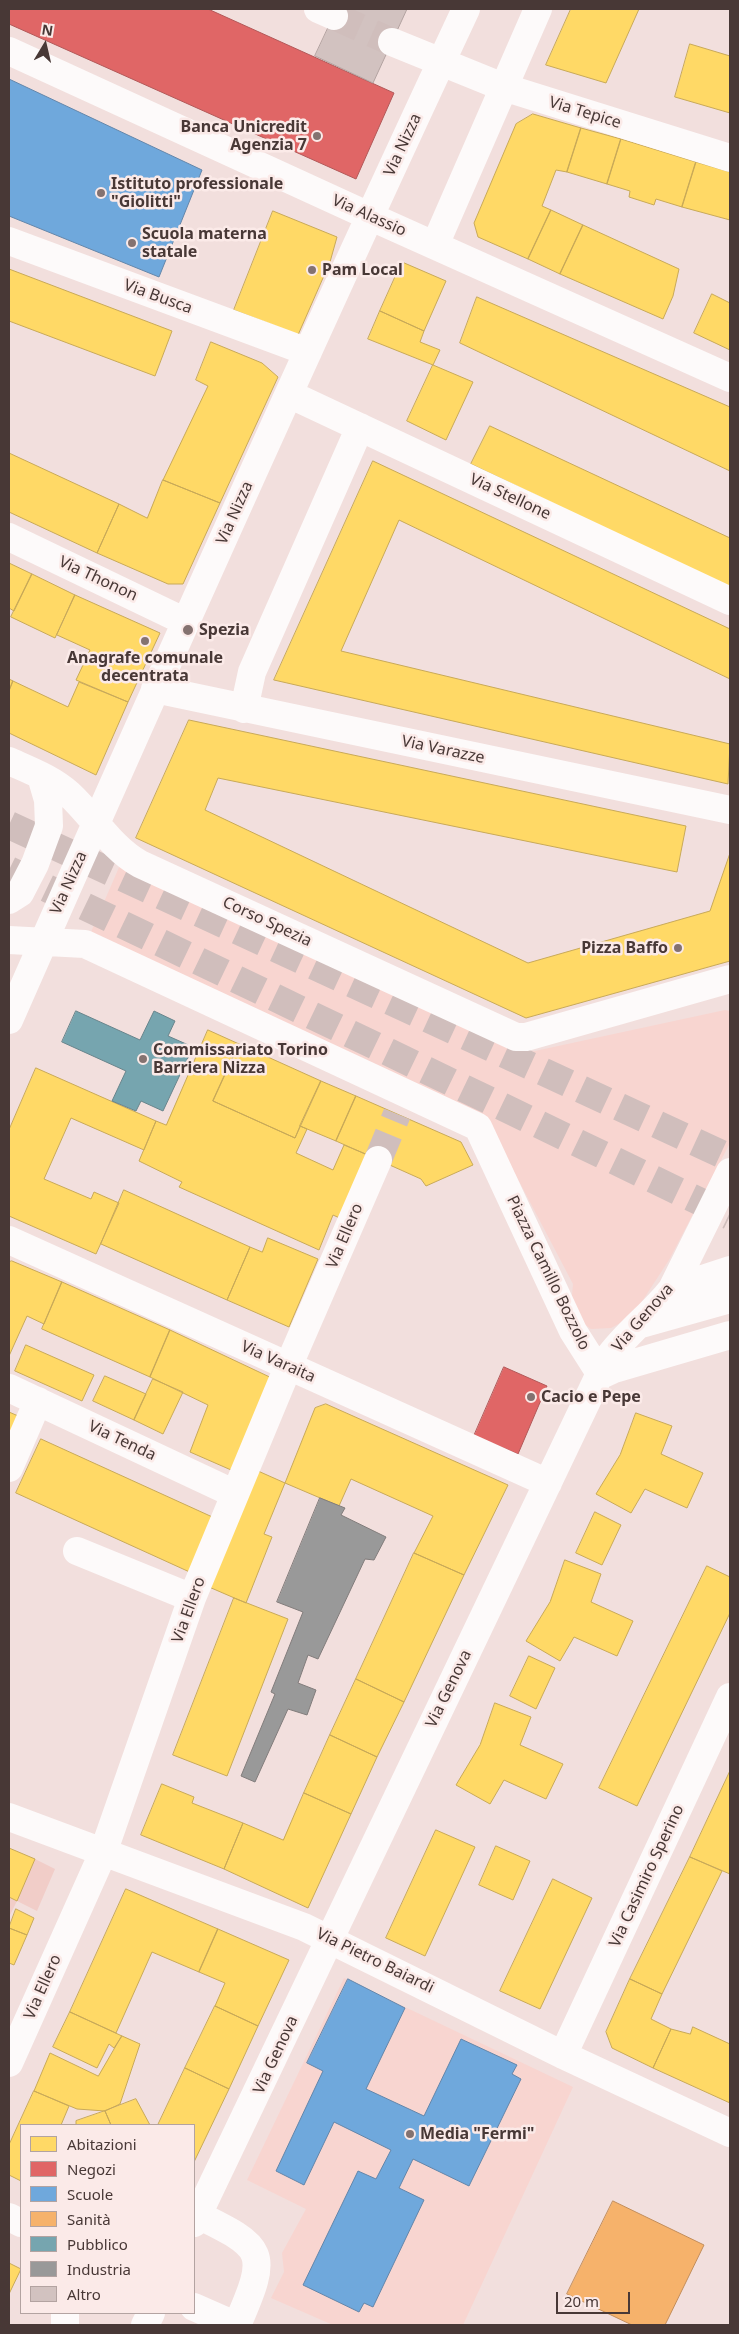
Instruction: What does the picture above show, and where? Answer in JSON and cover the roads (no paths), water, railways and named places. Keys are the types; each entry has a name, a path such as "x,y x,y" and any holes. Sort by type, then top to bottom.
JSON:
{"street":[{"name":"Via Nizza","path":"9,1020 155,690 369,216 466,9"},
{"path":"435,245 538,9"},
{"name":"Via Tepice","path":"392,42 503,87 730,158"},
{"name":"Via Alassio","path":"9,51 369,216 730,378"},
{"name":"Via Busca","path":"9,241 308,352"},
{"name":"Via Stellone","path":"289,394 730,601"},
{"path":"244,709 252,672 360,426"},
{"name":"Via Thonon","path":"9,538 186,622"},
{"name":"Via Varazze","path":"155,690 730,810"},
{"name":"Corso Spezia","path":"9,761 41,776 68,792 97,822 124,855 140,864 516,1037 526,1037 730,979"},
{"path":"9,900 20,893 36,864 49,826 48,800 41,776"},
{"path":"9,940 44,941"},
{"name":"Piazza Camillo Bozzolo","path":"44,941 85,944 402,1104 478,1127 573,1331 601,1375"},
{"name":"Via Ellero","path":"9,2064 104,1853 192,1598 288,1367 378,1160"},
{"name":"Via Genova","path":"195,2217 601,1375 616,1347 661,1303 672,1289 730,1172"},
{"name":"Via Varaita","path":"9,1240 548,1483"},
{"path":"672,1289 730,1270"},
{"path":"637,1326 730,1299"},
{"path":"601,1375 614,1369 730,1335"},
{"name":"Via Tenda","path":"9,1388 235,1494"},
{"path":"9,1468 38,1401"},
{"path":"77,1551 192,1598"},
{"name":"Via Casimiro Sperino","path":"563,2055 730,1697"},
{"name":"Via Pietro Baiardi","path":"9,1817 304,1927 563,2055 730,2133"},
{"path":"195,2217 244,2239 256,2255 257,2276 236,2325 195,2306"}],"tunnel":[{"path":"334,16 392,42"},
{"path":"9,825 730,1158"},
{"path":"9,870 730,1216"},
{"path":"378,1160 397,1114"}],"place":[{"name":"Banca Unicredit Agenzia 7","path":"317,136"},
{"name":"Istituto professionale \"Giolitti\"","path":"101,193"},
{"name":"Scuola materna statale","path":"132,243"},
{"name":"Pam Local","path":"312,270"},
{"name":"Spezia","path":"188,630"},
{"name":"Anagrafe comunale decentrata","path":"145,641"},
{"name":"Pizza Baffo","path":"678,948"},
{"name":"Commissariato Torino Barriera Nizza","path":"143,1059"},
{"name":"Cacio e Pepe","path":"531,1397"},
{"name":"Media \"Fermi\"","path":"410,2134"}]}
